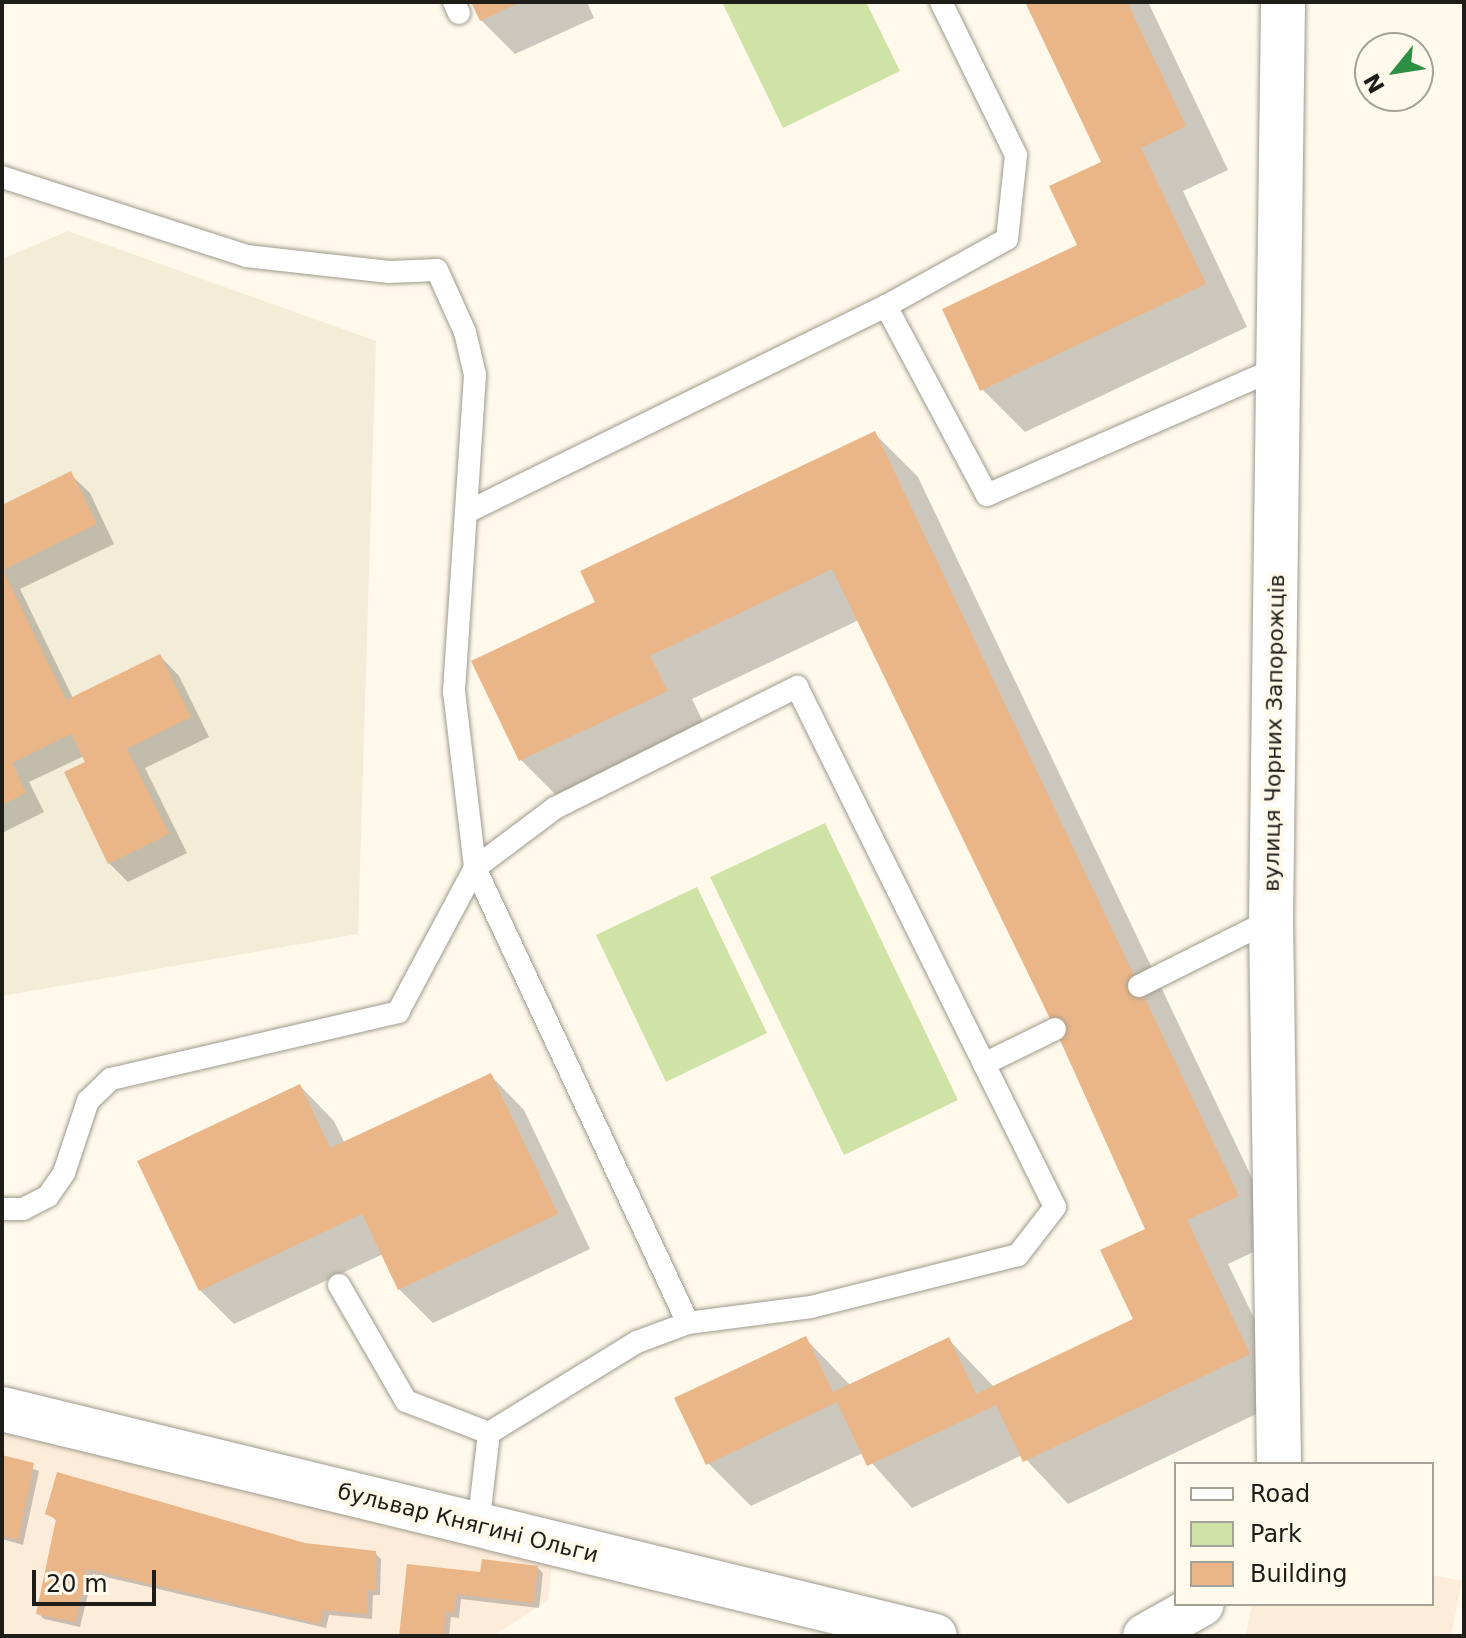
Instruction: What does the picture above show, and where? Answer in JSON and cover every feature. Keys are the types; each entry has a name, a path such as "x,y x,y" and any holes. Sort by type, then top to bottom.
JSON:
{"street":[{"name":"вулиця Чорних Запорожців","path":"1279,1462 1271,920 1283,2"},
{"name":"бульвар Княгині Ольги","path":"2,1409 935,1636"},
{"path":"1145,1636 1198,1617"}],"lane":[{"path":"469,511 886,306 1007,239 1016,155 941,2"},
{"path":"2,177 246,256 389,272 437,270 465,332 475,375 469,511 454,691 475,868 688,1323"},
{"path":"886,306 987,495 1278,368"},
{"path":"2,1209 23,1209 48,1196 64,1173 88,1101 111,1079 398,1012 475,868 555,808 797,687 1055,1207 1018,1255 811,1307 688,1323 637,1342 489,1433"},
{"path":"1139,986 1271,920"},
{"path":"984,1064 1055,1029"},
{"path":"339,1285 406,1401 489,1433"},
{"path":"478,1526 489,1433"}],"shaded area":[{"path":"68,231 376,341 358,934 2,996 2,259"},
{"path":"2,1424 552,1562 548,1600 493,1636 2,1636"},
{"path":"1434,1575 1462,1581 1451,1636 1246,1636 1252,1606 1434,1606"}],"green space":[{"path":"722,2 866,2 900,71 783,128"},
{"path":"825,823 958,1100 844,1155 710,877"},
{"path":"697,887 767,1033 666,1082 596,935"}],"building":[{"path":"471,2 521,2 480,21"},
{"path":"1025,2 1127,2 1186,126 1141,148 1206,284 980,391 942,309 1077,245 1049,186 1101,162"},
{"path":"875,431 1239,1196 1187,1220 1250,1354 1023,1462 996,1405 867,1466 837,1402 706,1465 674,1398 806,1336 833,1392 949,1337 976,1394 1133,1319 1100,1250 1145,1229 1055,1029 832,569 650,656 668,691 519,761 471,661 595,602 580,571"},
{"path":"71,471 97,524 3,570 66,700 160,654 191,717 127,749 169,834 108,864 64,772 85,762 71,734 12,763 26,793 2,805 2,505"},
{"path":"491,1073 558,1214 398,1290 362,1214 199,1291 137,1161 300,1084 330,1148"},
{"path":"2,1455 34,1463 18,1540 2,1536"},
{"path":"57,1472 305,1543 376,1551 375,1590 368,1590 367,1614 323,1610 320,1624 87,1569 75,1622 36,1614 56,1519 45,1514"},
{"path":"482,1559 538,1566 533,1603 456,1594 454,1613 446,1612 443,1636 399,1636 407,1564 480,1572"}]}
